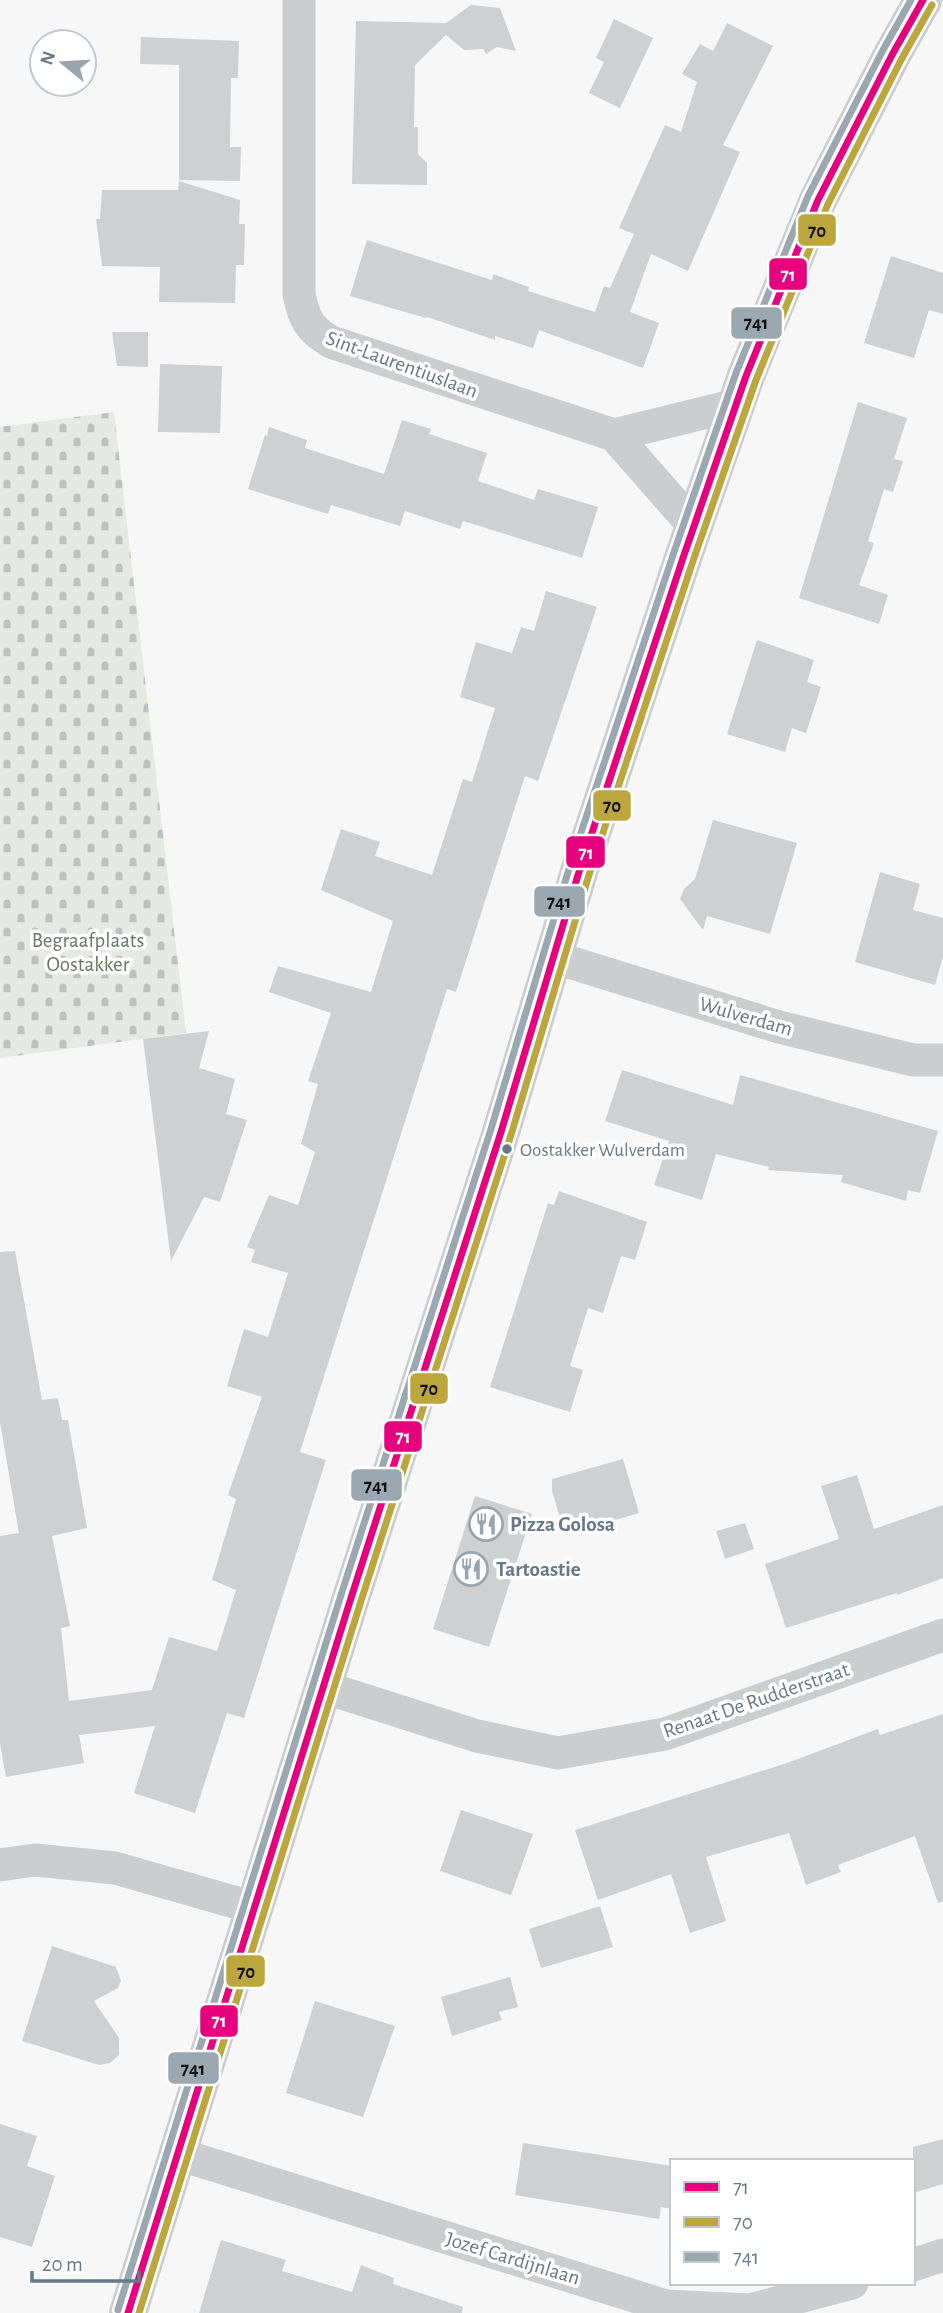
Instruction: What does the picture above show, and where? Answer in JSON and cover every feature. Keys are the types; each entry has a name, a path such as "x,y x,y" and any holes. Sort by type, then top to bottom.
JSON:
{"street":[{"name":"Sint-Laurentiuslaan","path":"299,0 299,282 303,316 317,334 331,342 614,435"},
{"path":"128,2313 323,1687 501,1132 553,957 694,526 758,346 818,201 923,0"},
{"path":"694,526 614,435 736,405"},
{"name":"Wulverdam","path":"553,957 779,1027 913,1060 943,1060"},
{"name":"Renaat De Rudderstraat","path":"323,1687 477,1736 558,1753 665,1734 943,1635"},
{"path":"0,1865 35,1860 115,1868 255,1908"},
{"name":"Jozef Cardijnlaan","path":"178,2154 666,2310 750,2309 844,2285"},
{"path":"915,2263 943,2255"}],"green space":[{"name":"Begraafplaats Oostakker","path":"114,412 186,1033 0,1058 0,427"}],"building":[{"path":"471,5 500,8 516,51 497,47 486,54 483,49 464,50 446,35 415,65 414,127 418,127 418,154 427,163 427,185 352,184 356,21 446,23"},
{"path":"614,19 653,38 620,108 589,93 604,62 596,58"},
{"path":"727,23 773,46 723,145 740,152 688,271 651,254 630,312 659,323 643,368 539,330 533,348 495,336 495,340 427,317 350,296 367,240 492,280 493,274 529,287 528,291 595,312 604,286 610,288 634,234 619,228 665,125 681,132 697,82 682,74 700,44 713,51"},
{"path":"141,37 239,41 238,78 231,78 230,147 241,147 240,181 179,180 179,65 140,64"},
{"path":"179,181 240,200 239,224 245,224 244,265 236,265 235,303 159,302 160,267 102,266 96,219 100,219 102,190 178,190"},
{"path":"891,256 943,273 943,314 929,310 914,358 864,343"},
{"path":"112,332 148,332 148,367 117,366"},
{"path":"160,364 222,366 220,433 158,432"},
{"path":"858,402 907,418 894,459 903,461 893,492 884,489 868,541 874,543 859,585 888,595 879,624 799,598"},
{"path":"402,420 431,429 429,434 487,453 478,481 534,500 538,489 598,507 582,558 463,521 460,529 405,511 400,526 331,505 328,514 248,489 269,427 307,440 305,448 384,474"},
{"path":"546,591 597,607 538,781 525,776 456,992 447,989 300,1452 326,1460 244,1718 227,1713 195,1813 134,1793 155,1726 79,1735 84,1763 6,1777 0,1744 0,1536 19,1533 0,1422 0,1252 15,1251 42,1400 58,1398 62,1420 68,1420 87,1528 52,1536 70,1626 61,1628 69,1701 152,1690 169,1637 217,1651 236,1590 212,1580 236,1499 228,1495 262,1397 227,1386 244,1329 268,1337 288,1273 251,1262 255,1250 247,1247 269,1195 298,1205 315,1152 301,1144 318,1084 308,1081 331,1013 269,992 278,966 371,992 393,921 321,890 341,829 380,842 375,856 432,875 463,779 472,782 495,708 460,697 476,642 512,653 521,627 534,631"},
{"path":"757,640 814,660 807,682 821,687 806,733 792,728 785,752 727,734"},
{"path":"713,820 797,843 770,934 707,916 703,930 680,899 684,889 695,879"},
{"path":"880,872 920,884 913,910 943,918 943,957 935,985 855,962"},
{"path":"209,1031 199,1068 235,1079 226,1114 247,1120 220,1202 204,1197 171,1261 143,1039"},
{"path":"622,1070 733,1105 740,1075 938,1131 920,1193 908,1190 906,1201 841,1182 843,1175 768,1170 769,1167 716,1154 702,1200 654,1185 669,1141 605,1121"},
{"path":"559,1191 647,1222 635,1260 621,1256 603,1313 588,1308 570,1366 583,1370 570,1412 490,1387 548,1203 554,1205"},
{"path":"623,1459 639,1513 565,1535 552,1491 552,1479"},
{"path":"857,1475 874,1529 943,1505 943,1578 897,1595 786,1628 765,1564 839,1539 821,1486"},
{"path":"475,1496 532,1514 489,1647 433,1629"},
{"path":"745,1523 754,1549 725,1559 716,1531"},
{"path":"943,1714 943,1902 938,1903 915,1836 838,1865 841,1872 806,1885 789,1833 706,1857 726,1921 690,1933 671,1874 598,1900 575,1830 787,1763 878,1729 880,1735"},
{"path":"461,1810 533,1834 511,1895 440,1871"},
{"path":"600,1906 613,1947 541,1968 529,1929"},
{"path":"52,1946 116,1967 121,1981 118,1988 94,2001 119,2038 119,2055 110,2063 99,2065 22,2041"},
{"path":"510,1977 518,2007 499,2012 502,2020 452,2036 441,1997"},
{"path":"315,2001 395,2026 363,2117 286,2093"},
{"path":"0,2124 37,2136 27,2166 55,2176 32,2247 0,2237"},
{"path":"943,2139 943,2184 915,2192 913,2147"},
{"path":"523,2143 670,2166 670,2209 661,2207 659,2219 515,2195"},
{"path":"221,2240 286,2260 282,2271 352,2292 361,2265 394,2278 393,2284 463,2307 462,2313 199,2313"}],"transit line":[{"name":"741","path":"118,2310 341,1595 491,1129 568,872 673,555 736,373 808,196 911,0"},
{"name":"71","path":"128,2313 351,1598 501,1132 578,875 683,558 746,376 818,200 923,0"},
{"name":"70","path":"139,2313 361,1601 511,1135 588,878 693,561 756,380 828,204 932,5"}],"place":[{"name":"Oostakker Wulverdam","path":"507,1149"},
{"name":"Pizza Golosa","path":"486,1524"},
{"name":"Tartoastie","path":"471,1569"}]}
